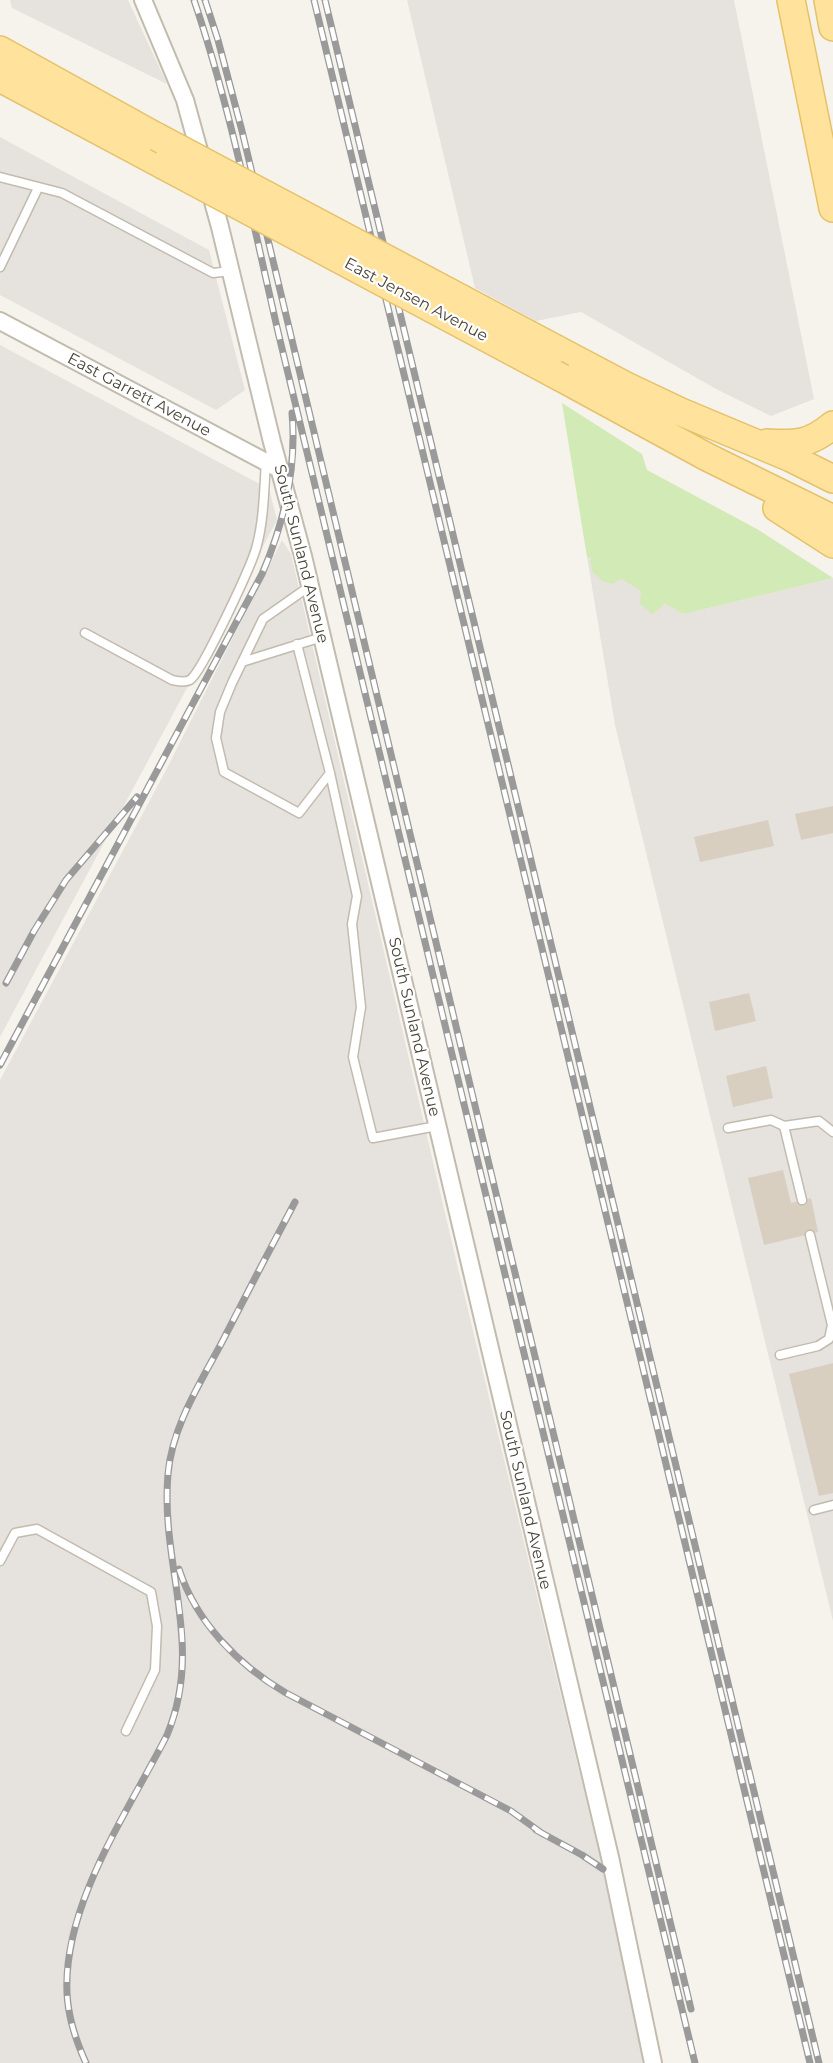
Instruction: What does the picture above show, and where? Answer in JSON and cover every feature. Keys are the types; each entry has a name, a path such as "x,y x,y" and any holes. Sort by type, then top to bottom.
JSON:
{"main road":[{"path":"791,0 833,208"},
{"path":"828,0 833,27"},
{"name":"East Jensen Avenue","path":"0,50 157,137 556,350 662,403 833,479"},
{"name":"East Jensen Avenue","path":"0,78 707,457 833,519"},
{"path":"628,415 833,544"},
{"path":"754,442 791,444 807,442 821,435 833,425"}],"street":[{"name":"South Sunland Avenue","path":"143,0 185,100 231,271 272,466 310,586 610,1857 653,2063"},
{"name":"East Garrett Avenue","path":"0,321 272,466"}],"lane":[{"path":"0,177 62,193 213,273 231,271"},
{"path":"0,267 38,188"},
{"path":"85,633 172,680 189,681 222,625 255,555 272,466"},
{"path":"310,586 263,619 220,712 216,738 224,772 299,813 330,773"},
{"path":"242,662 322,637"},
{"path":"297,644 330,773 357,896 352,924 361,1007 353,1057 373,1138 437,1126"},
{"path":"728,1128 771,1120 784,1126 819,1121 833,1132"},
{"path":"784,1126 802,1200"},
{"path":"780,1355 818,1346 829,1339 832,1325 830,1310 810,1235"},
{"path":"814,1510 833,1505"},
{"path":"0,1561 15,1533 37,1529 151,1592 157,1626 156,1670 126,1731"}],"shaded area":[{"path":"10,0 128,0 167,84 12,8"},
{"path":"407,0 734,0 814,399 771,416 718,390 581,312 536,321 475,288"},
{"path":"0,137 209,250 245,390 216,410 0,295"},
{"path":"0,345 269,489 277,520 0,1037"},
{"path":"282,540 291,554 456,1260 619,1929 648,2063 0,2063 0,1080 165,772"},
{"path":"587,557 684,614 833,578 833,1621 615,725"}],"green space":[{"path":"562,403 642,454 647,470 757,529 833,578 684,614 664,603 652,614 640,604 641,591 622,579 612,584 602,581 593,573 591,559 587,557"}],"building":[{"path":"833,806 833,833 801,840 795,814"},
{"path":"768,820 774,846 700,862 694,837"},
{"path":"749,993 756,1021 715,1031 709,1002"},
{"path":"766,1066 773,1098 733,1107 726,1076"},
{"path":"783,1170 791,1203 811,1198 818,1232 764,1245 748,1178"},
{"path":"833,1363 833,1493 819,1496 789,1374"}],"railway":[{"path":"194,0 241,167 279,336 695,2063"},
{"path":"205,0 242,131 691,2009"},
{"path":"314,0 810,2063"},
{"path":"325,0 819,2063"},
{"path":"0,1065 262,574 277,535 291,475 292,413"},
{"path":"6,983 34,931 66,880 137,797"},
{"path":"86,2063 73,2029 67,1993 69,1960 75,1926 101,1860 167,1735 178,1701 182,1669 182,1637 167,1508 168,1474 175,1440 196,1391 295,1202"},
{"path":"179,1569 196,1607 208,1624 236,1655 268,1682 511,1811 543,1834"},
{"path":"536,1830 603,1869"}]}
